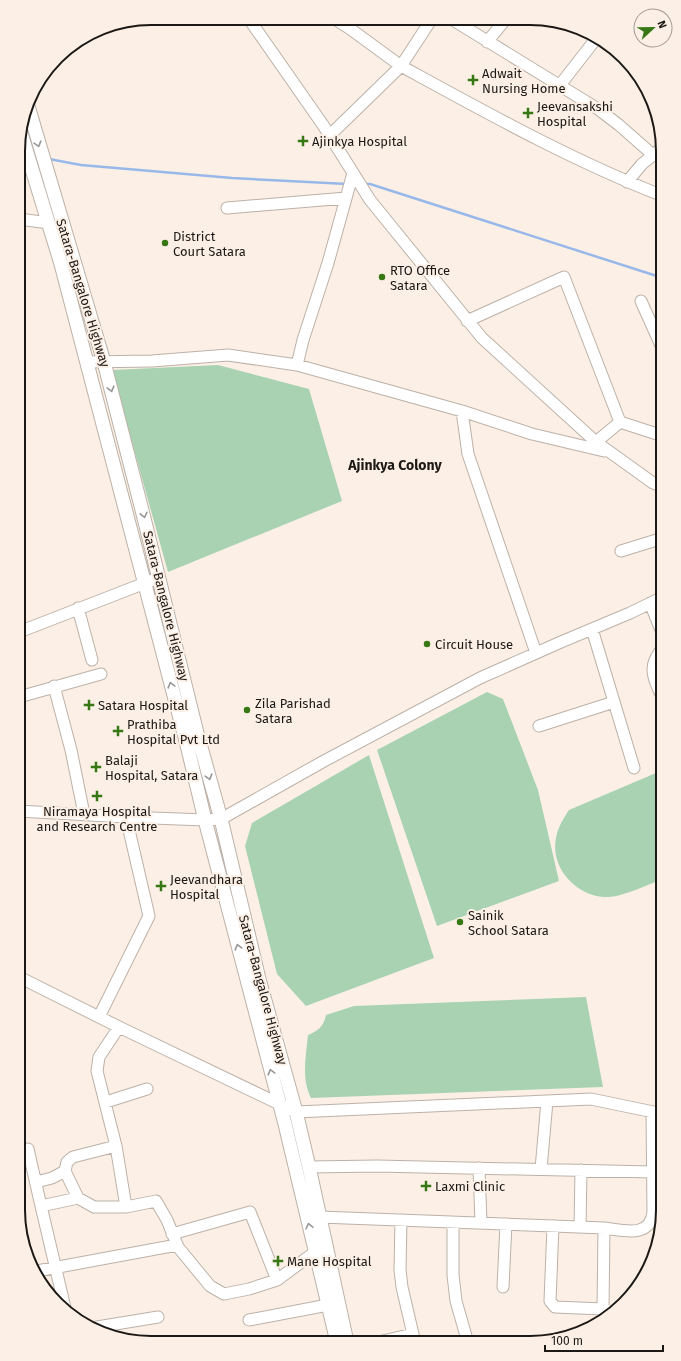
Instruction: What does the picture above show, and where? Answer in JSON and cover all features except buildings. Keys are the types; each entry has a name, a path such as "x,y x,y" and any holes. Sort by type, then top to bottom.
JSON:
{"main road":[{"name":"Satara-Bangalore Highway","path":"31,115 104,362 197,732 221,819 259,979 310,1167 346,1336"},
{"name":"Satara-Bangalore Highway","path":"25,146 61,264 145,583 279,1104 336,1336"}],"street":[{"path":"253,25 329,136 370,200 467,321 482,338 596,442 656,484"},
{"path":"343,25 400,66 528,136 627,182 656,193"},
{"path":"329,136 400,66 429,25"},
{"path":"461,25 598,109 653,155"},
{"path":"487,42 501,25"},
{"path":"560,85 593,42"},
{"path":"627,182 642,164 656,153"},
{"path":"297,365 353,173"},
{"path":"227,208 346,198"},
{"path":"25,220 49,223"},
{"path":"467,321 564,277 620,422"},
{"path":"640,301 656,335"},
{"path":"87,362 152,361 228,356 297,365 462,411 532,434 611,453"},
{"path":"462,411 468,454 536,653"},
{"path":"620,422 656,434"},
{"path":"596,442 620,422"},
{"path":"621,551 656,540"},
{"path":"25,630 158,578"},
{"path":"25,810 126,817 205,820 221,819 413,713 480,678 630,614 656,600"},
{"path":"650,603 656,618"},
{"path":"78,608 92,660"},
{"path":"592,629 634,768"},
{"path":"656,658 653,674 656,682"},
{"path":"25,695 100,674"},
{"path":"54,686 84,814"},
{"path":"539,726 614,702"},
{"path":"99,1017 149,916 126,817"},
{"path":"25,980 296,1112 591,1099 656,1113"},
{"path":"119,1027 99,1057 97,1074 106,1102 125,1196"},
{"path":"106,1102 147,1088"},
{"path":"541,1170 548,1101"},
{"path":"320,1217 604,1228 636,1232 648,1226 652,1220 652,1124 656,1115"},
{"path":"652,1124 656,1129"},
{"path":"116,1146 73,1157 67,1162 65,1171 78,1198 94,1207 125,1196 156,1201 177,1245 210,1286 224,1294 249,1289 277,1280 315,1252"},
{"path":"28,1149 63,1300"},
{"path":"310,1167 377,1166 653,1172"},
{"path":"479,1168 481,1223"},
{"path":"580,1227 581,1170"},
{"path":"36,1182 52,1178 65,1171"},
{"path":"41,1206 78,1198"},
{"path":"172,1234 250,1212 277,1280"},
{"path":"401,1220 400,1270 402,1287 414,1336"},
{"path":"453,1223 453,1275 456,1301 466,1336"},
{"path":"503,1287 506,1224"},
{"path":"553,1226 550,1301 554,1307 605,1311"},
{"path":"604,1228 608,1309"},
{"path":"40,1270 177,1245"},
{"path":"249,1320 328,1304"},
{"path":"103,1326 158,1317"}],"green space":[{"path":"218,365 309,389 342,501 168,572 112,370"},
{"path":"487,692 503,699 538,790 559,881 437,926 377,750"},
{"path":"369,755 434,958 306,1006 277,974 245,846 252,823"},
{"path":"656,773 656,882 611,897 593,895 574,885 561,869 555,849 558,830 569,810"},
{"path":"586,997 603,1087 311,1098 308,1090 305,1075 305,1059 308,1035 320,1028 326,1015 354,1006"}],"waterway":[{"path":"49,159 81,165 232,178 347,184"},
{"path":"364,184 370,184 656,276"}],"place":[{"name":"Adwait Nursing Home","path":"473,80"},
{"name":"Jeevansakshi Hospital","path":"528,113"},
{"name":"Ajinkya Hospital","path":"303,141"},
{"name":"District Court Satara","path":"165,243"},
{"name":"RTO Office Satara","path":"382,277"},
{"name":"Circuit House","path":"427,644"},
{"name":"Satara Hospital","path":"89,705"},
{"name":"Zila Parishad Satara","path":"247,710"},
{"name":"Prathiba Hospital Pvt Ltd","path":"118,731"},
{"name":"Balaji Hospital, Satara","path":"96,767"},
{"name":"Niramaya Hospital and Research Centre","path":"97,796"},
{"name":"Jeevandhara Hospital","path":"161,886"},
{"name":"Sainik School Satara","path":"460,922"},
{"name":"Laxmi Clinic","path":"426,1186"},
{"name":"Mane Hospital","path":"278,1261"}],"district":[{"name":"Ajinkya Colony","path":"395,465"}]}
